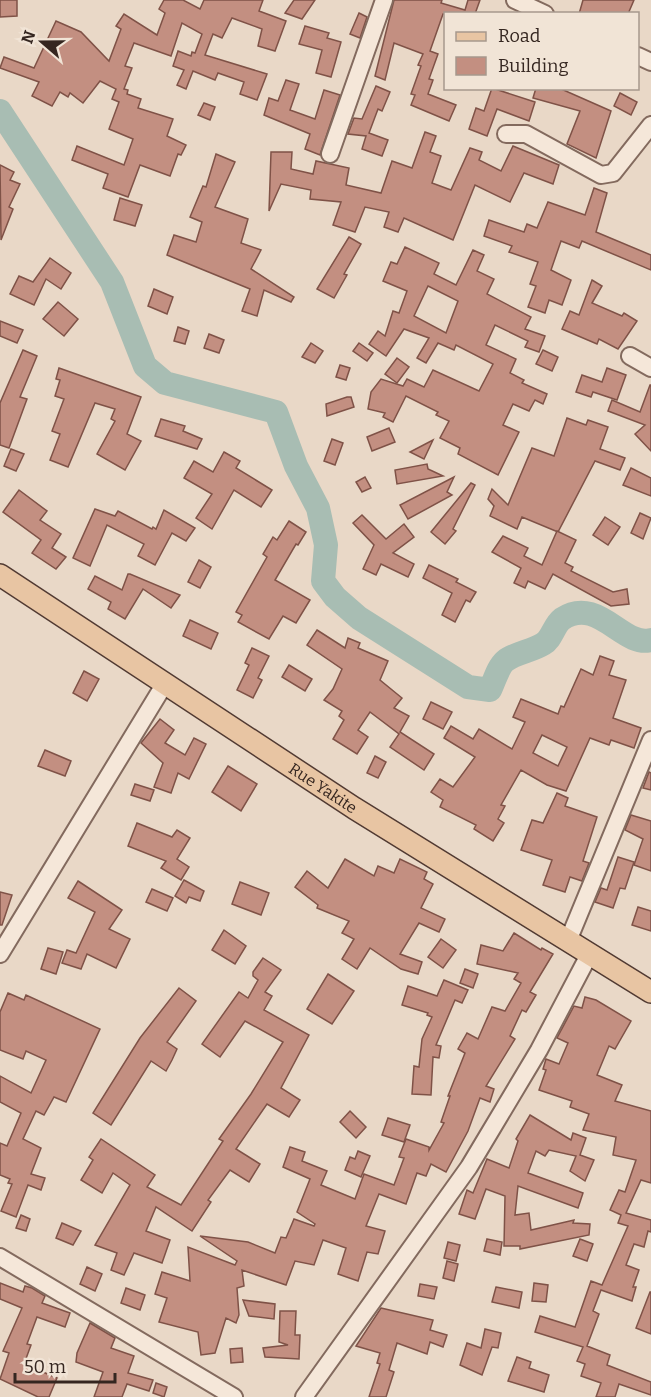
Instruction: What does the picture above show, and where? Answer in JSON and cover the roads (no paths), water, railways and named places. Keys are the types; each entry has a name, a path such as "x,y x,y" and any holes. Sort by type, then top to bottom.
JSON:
{"main road":[{"name":"Rue Yakite","path":"0,575 354,808 651,992"}],"street":[{"path":"330,154 384,0"},
{"path":"515,0 541,12"},
{"path":"506,135 526,134 601,175 613,172 651,125"},
{"path":"630,356 651,368"},
{"path":"0,954 164,685"},
{"path":"568,941 651,740"},
{"path":"304,1397 469,1167 539,1050 589,954"},
{"path":"0,1257 234,1397"}],"waterway":[{"path":"0,111 112,282 145,366 165,383 276,412 296,466 318,508 326,545 323,581 335,597 359,618 468,687 490,690 505,661 543,644 562,619 575,613 587,613 599,617 630,637 651,640"}]}
